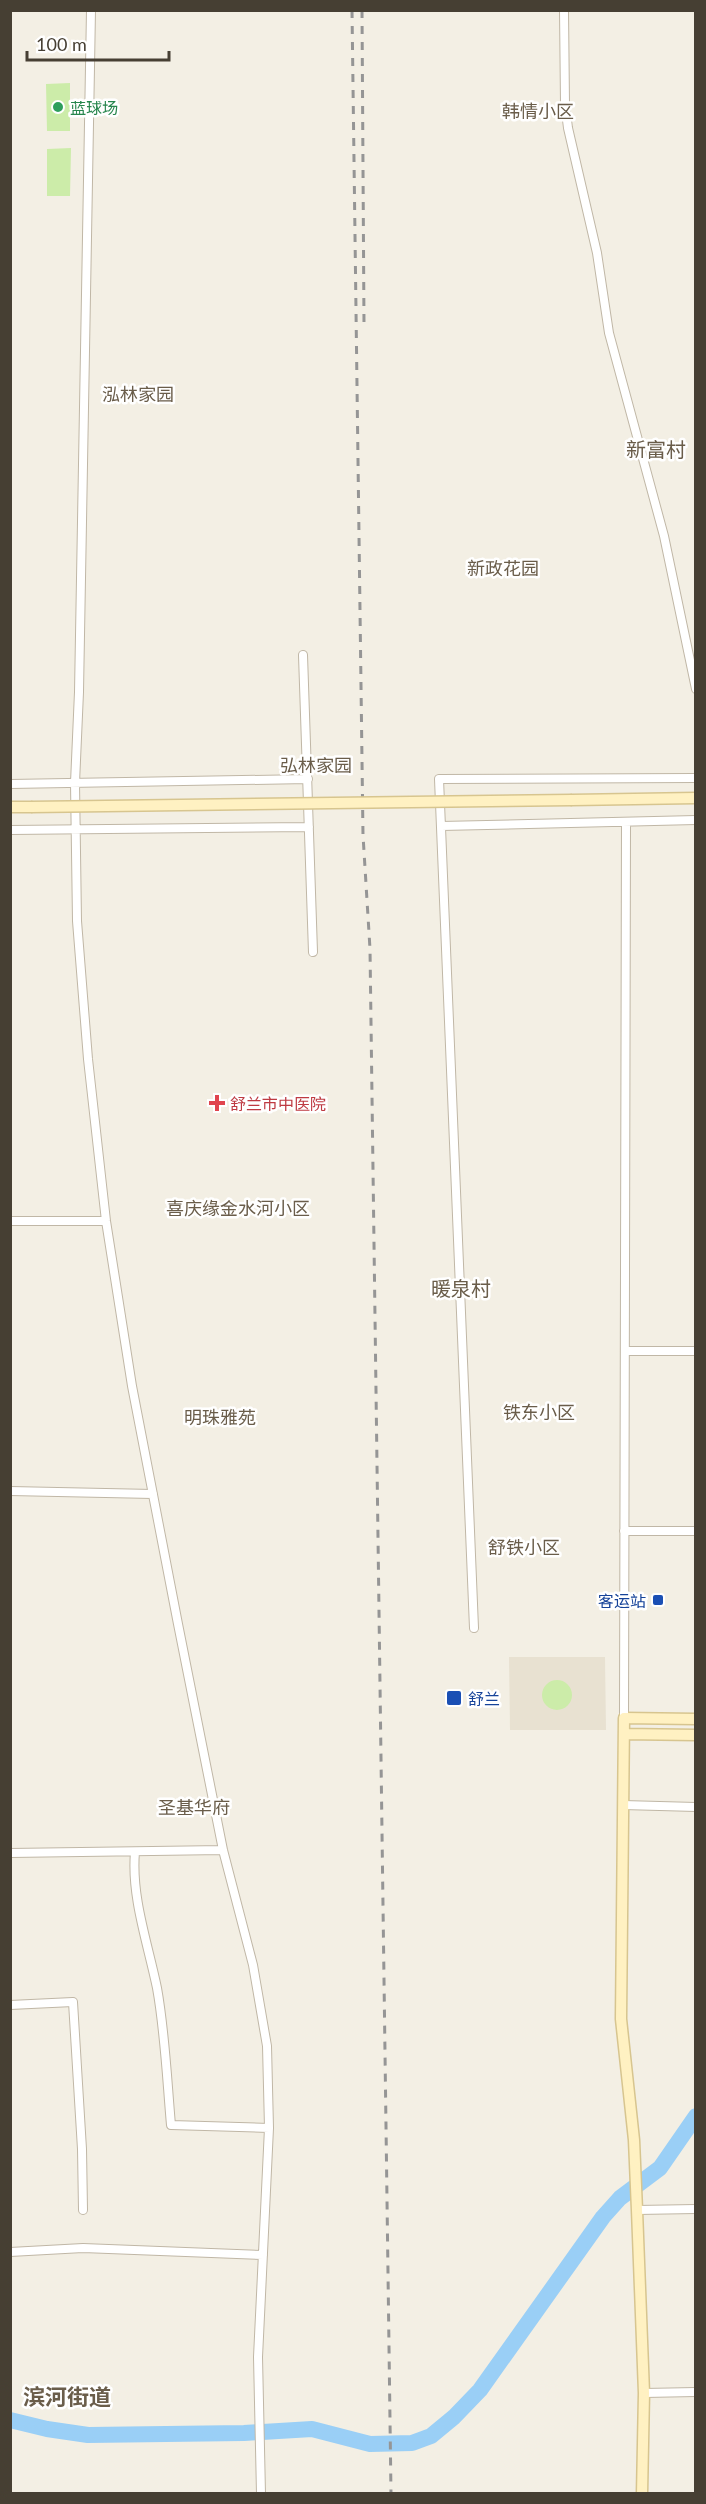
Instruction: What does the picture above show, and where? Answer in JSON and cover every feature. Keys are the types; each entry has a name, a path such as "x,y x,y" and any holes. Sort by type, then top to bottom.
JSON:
{"street":[{"path":"91,10 79,692 75,783 76,921 106,1221 132,1386 223,1850 252,1965 267,2046 269,2128 258,2356 261,2493"},
{"path":"564,10 565,104 568,128 597,254 609,333 664,536 696,689"},
{"path":"303,656 314,952"},
{"path":"474,1628 439,779 696,778"},
{"path":"10,784 308,779"},
{"path":"10,807 696,798"},
{"path":"441,826 696,820"},
{"path":"626,823 624,1734 621,2019 634,2140 644,2393 642,2493"},
{"path":"10,830 309,827"},
{"path":"10,1221 106,1221"},
{"path":"625,1351 696,1351"},
{"path":"10,1491 153,1494"},
{"path":"624,1531 696,1532"},
{"path":"624,1718 696,1719"},
{"path":"624,1734 696,1735"},
{"path":"623,1805 696,1807"},
{"path":"10,1853 223,1850"},
{"path":"135,1852 134,1866 141,1916 157,1990 171,2125 269,2128"},
{"path":"10,2005 73,2002 82,2148 83,2210"},
{"path":"637,2210 696,2209"},
{"path":"10,2252 83,2248 263,2255"},
{"path":"644,2393 696,2392"}],"shaded area":[{"path":"509,1657 605,1657 606,1730 510,1730"}],"green space":[{"name":"蓝球场","path":"70,83 70,131 47,131 46,84"},
{"name":"蓝球场","path":"71,148 70,196 47,196 47,149"},
{"path":"557,1680 568,1684 572,1695 568,1706 557,1710 546,1706 542,1695 546,1684"}],"waterway":[{"path":"10,2420 47,2429 88,2435 244,2433 312,2429 370,2444 412,2443 431,2436 454,2417 480,2390 603,2217 620,2198 660,2168 696,2116"}],"railway":[{"path":"352,10 363,835 370,949 391,2494"},
{"path":"362,10 364,325"}],"place":[{"name":"蓝球场","path":"58,107"},
{"name":"舒兰市中医院","path":"217,1103"},
{"name":"客运站","path":"658,1600"},
{"name":"舒兰","path":"454,1698"}],"district":[{"name":"韩情小区","path":"538,111"},
{"name":"泓林家园","path":"138,394"},
{"name":"新富村","path":"656,449"},
{"name":"新政花园","path":"503,568"},
{"name":"弘林家园","path":"316,765"},
{"name":"喜庆缘金水河小区","path":"238,1208"},
{"name":"暖泉村","path":"461,1288"},
{"name":"铁东小区","path":"539,1412"},
{"name":"明珠雅苑","path":"220,1417"},
{"name":"舒铁小区","path":"524,1547"},
{"name":"圣基华府","path":"194,1807"},
{"name":"滨河街道","path":"67,2396"}]}
